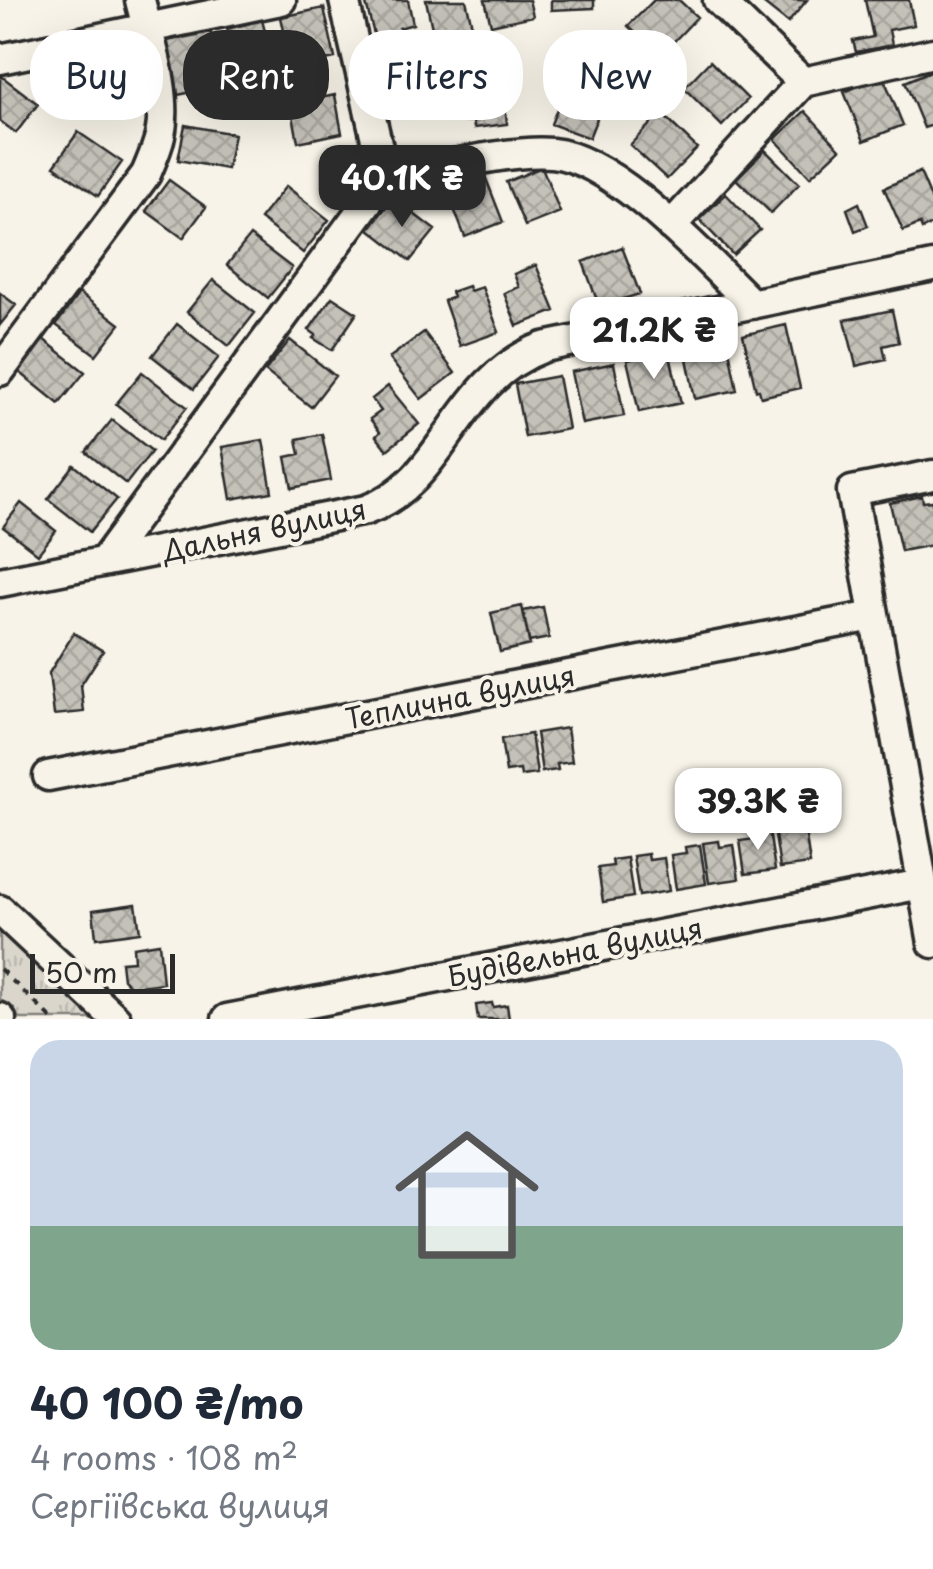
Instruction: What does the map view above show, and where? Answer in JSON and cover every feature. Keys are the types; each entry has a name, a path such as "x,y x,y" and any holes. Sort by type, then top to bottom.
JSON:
{"street":[{"path":"0,59 143,14 280,0"},
{"path":"344,0 385,178"},
{"path":"718,0 803,82"},
{"path":"0,371 146,174 160,136 162,114 143,14"},
{"path":"671,226 803,82 933,53"},
{"path":"104,561 385,178 526,153 554,153 578,160 604,174 671,226 752,304"},
{"name":"Дальня вулиця","path":"0,582 366,510 406,489 485,383 518,356 544,347 933,266"},
{"path":"933,475 852,491 933,944"},
{"name":"Теплична вулиця","path":"48,776 873,616"},
{"name":"Будівельна вулиця","path":"227,1019 922,884"},
{"path":"0,910 116,1019"}],"path":[{"path":"0,969 52,1019"}],"green space":[{"path":"0,923 99,1019 20,1019 0,999"}],"building":[{"path":"365,0 408,0 413,24 400,30 373,30"},
{"path":"426,0 466,0 473,30 432,30"},
{"path":"485,0 529,0 533,16 491,25"},
{"path":"551,0 594,0 594,8 551,10"},
{"path":"654,0 679,0 697,17 685,30 632,30 628,26"},
{"path":"759,0 807,0 788,23"},
{"path":"865,0 909,0 914,25 889,30 892,45 856,52 853,41 873,37"},
{"path":"324,8 329,30 284,30 281,17"},
{"path":"262,20 265,30 227,30"},
{"path":"329,31 335,58 329,59"},
{"path":"183,38 183,94 178,95 167,41"},
{"path":"710,61 748,99 722,126 687,91 687,85"},
{"path":"933,70 933,125 924,128 905,82"},
{"path":"0,75 30,98 30,115 16,133 0,121"},
{"path":"883,76 903,125 864,141 844,92"},
{"path":"335,95 342,133 298,142 294,120 329,120 329,96"},
{"path":"805,111 840,149 810,177 775,139"},
{"path":"463,120 507,120 507,124 474,128 473,121"},
{"path":"553,120 596,120 589,138 551,124"},
{"path":"654,120 668,120 697,148 667,179 630,145"},
{"path":"185,125 234,134 227,169 178,160"},
{"path":"78,132 122,162 98,196 54,166"},
{"path":"765,150 799,184 771,213 736,179"},
{"path":"542,167 560,212 525,226 506,182"},
{"path":"920,172 933,203 933,224 903,231 884,188"},
{"path":"485,176 503,222 465,237 447,191"},
{"path":"169,180 206,207 183,238 146,211"},
{"path":"286,186 329,220 303,253 260,219"},
{"path":"726,194 760,230 733,255 699,219"},
{"path":"393,198 435,230 410,261 369,229"},
{"path":"859,203 868,226 855,231 847,209"},
{"path":"250,236 292,268 268,298 227,265"},
{"path":"622,247 640,294 599,306 583,262"},
{"path":"536,265 555,311 517,326 504,293 519,287 514,274"},
{"path":"213,280 255,313 229,346 187,312"},
{"path":"468,286 470,291 482,287 499,332 460,346 444,301 453,297 451,292"},
{"path":"0,293 16,305 0,325"},
{"path":"79,293 120,324 96,355 56,325"},
{"path":"332,297 357,313 332,350 313,338 316,335 309,330"},
{"path":"892,310 899,342 883,346 886,359 856,366 845,320"},
{"path":"177,324 219,357 194,389 152,356"},
{"path":"786,325 800,388 761,397 743,335"},
{"path":"424,332 455,373 421,399 389,358"},
{"path":"43,339 85,372 59,404 17,370"},
{"path":"727,339 737,390 695,399 685,348"},
{"path":"290,340 335,376 311,407 265,371"},
{"path":"669,351 681,403 639,412 627,360"},
{"path":"614,363 624,416 582,424 571,372"},
{"path":"142,372 187,407 161,440 116,404"},
{"path":"558,376 568,429 525,437 515,384"},
{"path":"388,386 419,424 387,450 370,419 381,411 372,399"},
{"path":"112,420 152,451 126,484 86,452"},
{"path":"322,434 331,480 292,488 286,457 300,454 297,439"},
{"path":"263,440 272,492 231,499 222,447"},
{"path":"74,465 117,499 90,532 48,499"},
{"path":"922,496 923,502 933,501 933,545 901,551 890,503"},
{"path":"21,503 56,531 38,554 3,527"},
{"path":"522,606 530,645 500,652 491,613"},
{"path":"543,607 549,638 529,642 523,611"},
{"path":"74,633 103,651 81,685 84,712 54,715 49,673"},
{"path":"567,728 572,762 557,764 558,770 542,772 536,733"},
{"path":"531,734 537,774 521,776 520,770 506,772 501,739"},
{"path":"789,826 790,832 805,830 810,864 780,868 774,829"},
{"path":"769,830 775,870 745,874 740,841 755,839 754,832"},
{"path":"719,841 720,847 734,845 739,879 709,883 703,843"},
{"path":"700,845 706,884 676,889 671,855"},
{"path":"648,854 649,860 664,858 669,891 639,896 633,856"},
{"path":"627,858 633,897 603,902 598,868"},
{"path":"136,904 140,932 96,938 93,910"},
{"path":"159,943 163,983 131,987 123,979 121,962 134,961 133,947"},
{"path":"492,1003 493,1007 507,1005 509,1019 478,1019 476,1005"}]}
